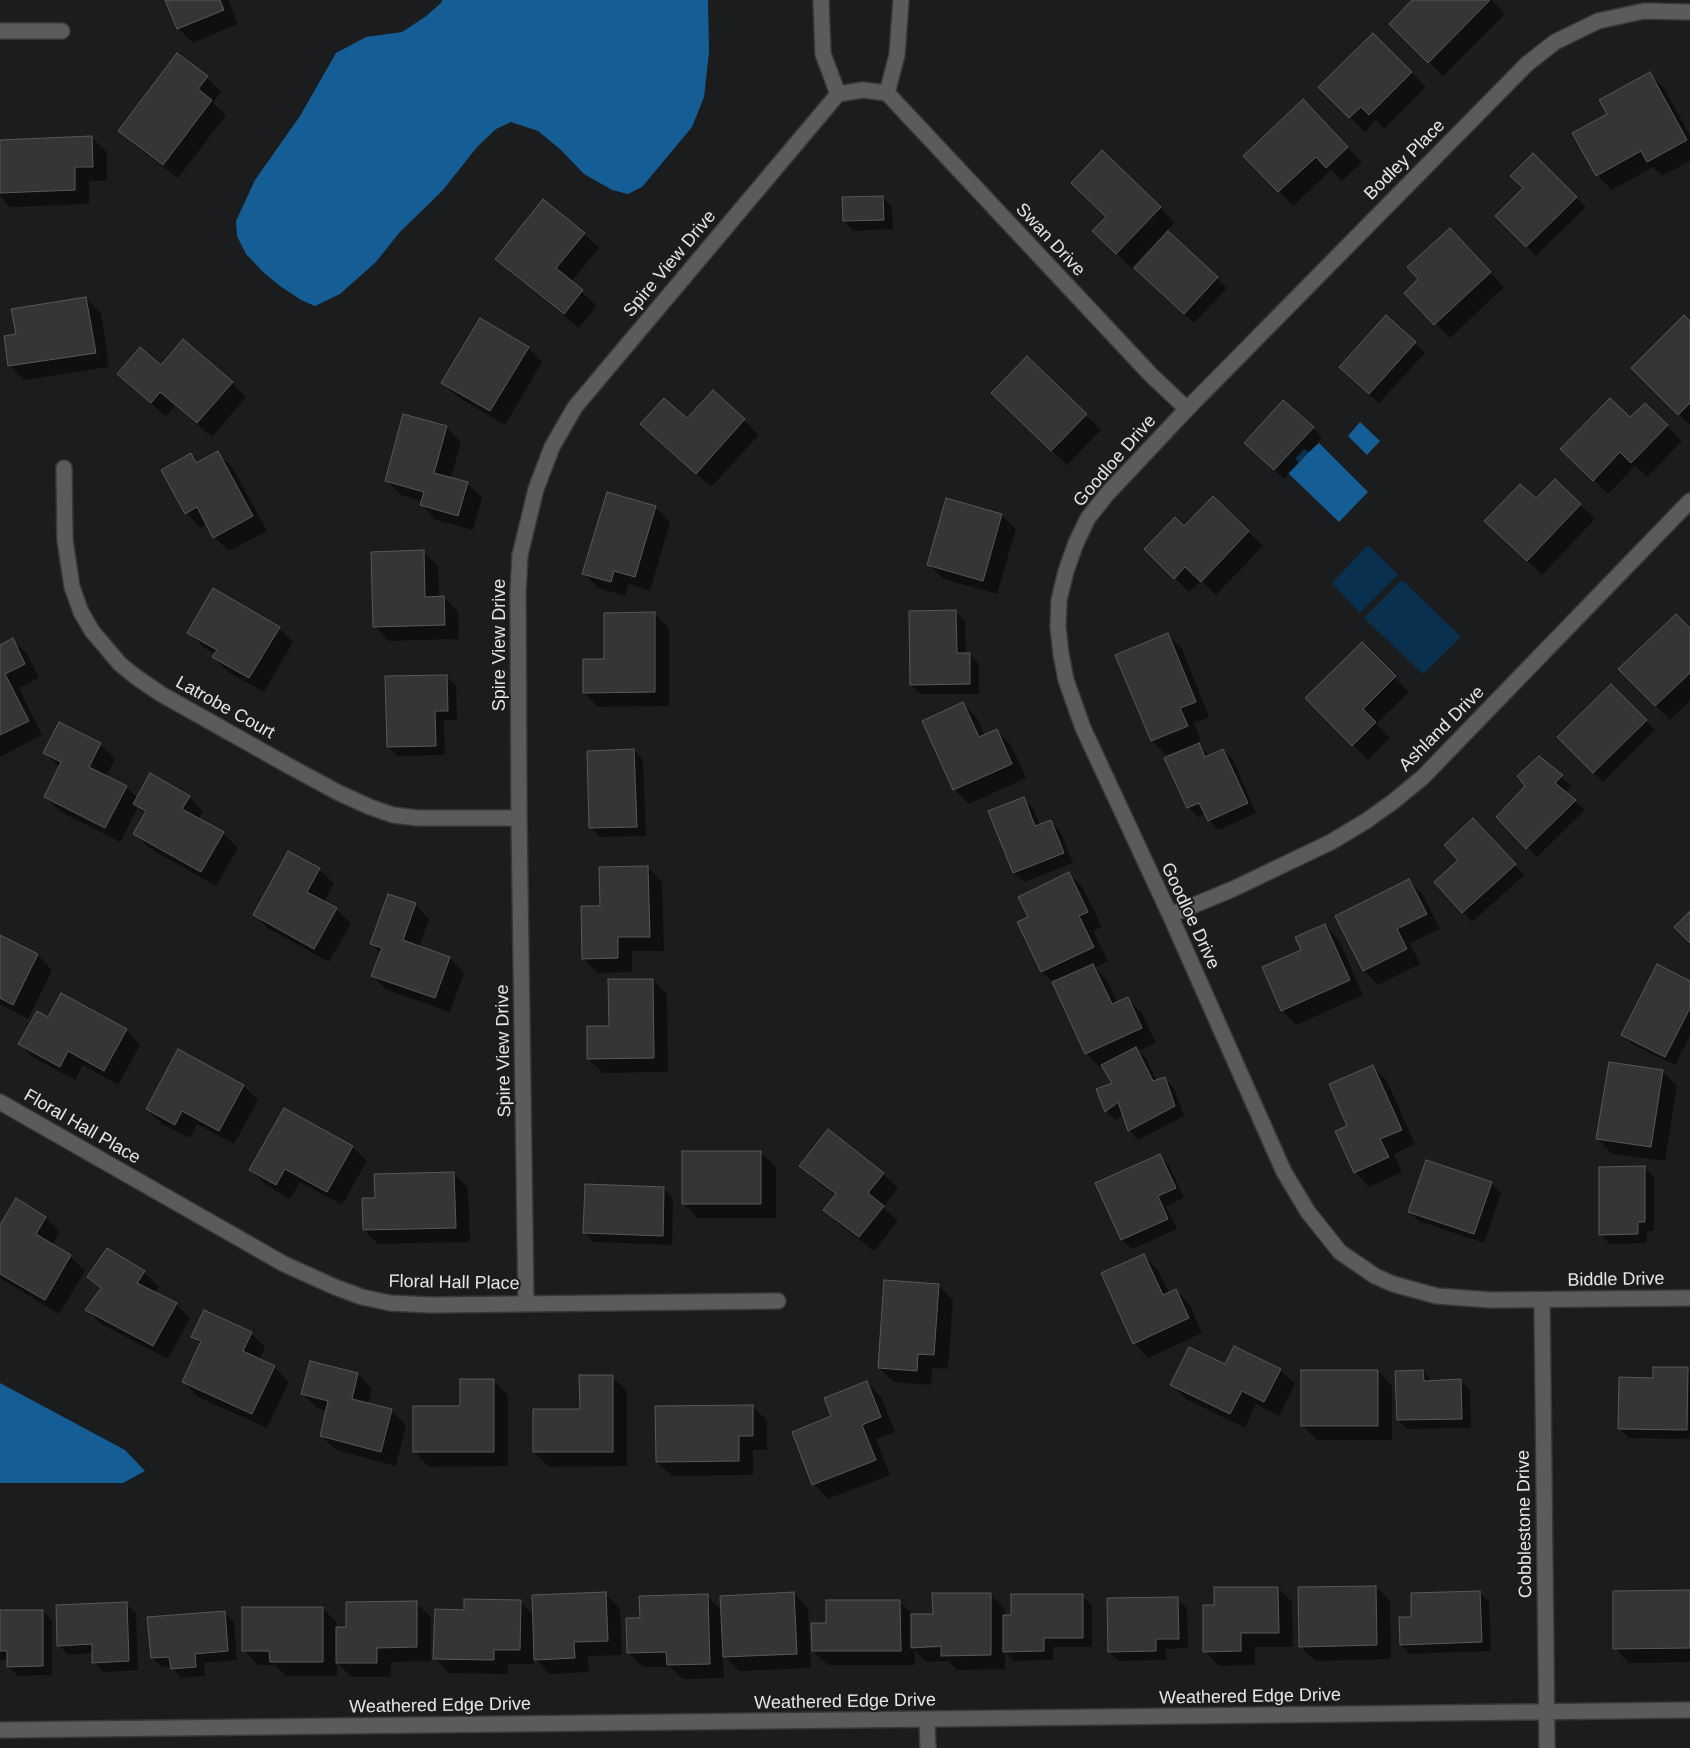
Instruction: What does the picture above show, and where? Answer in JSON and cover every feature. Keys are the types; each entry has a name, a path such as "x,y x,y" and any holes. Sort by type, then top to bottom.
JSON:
{"street":[{"path":"821,0 823,54 838,94 863,90 887,93 897,55 900,0"},
{"name":"Bodley Place","path":"1187,409 1527,64 1554,42 1598,21 1644,11 1690,12"},
{"path":"0,31 62,31"},
{"name":"Swan Drive","path":"887,93 1151,375 1187,409"},
{"name":"Spire View Drive","path":"526,1304 518,592 520,555 536,488 552,446 575,407 838,94"},
{"name":"Goodloe Drive","path":"1187,409 1108,492 1088,518 1066,571 1059,600 1058,626 1061,654 1066,680 1083,728 1170,915 1284,1172 1308,1212 1340,1252 1375,1276 1409,1290 1437,1296 1471,1299 1542,1300"},
{"name":"Latrobe Court","path":"64,468 66,540 72,588 92,632 120,664 136,677 161,694 281,761 339,793 370,807 394,815 418,818 520,818"},
{"name":"Ashland Drive","path":"1170,915 1233,889 1331,842 1394,801 1423,777 1690,501"},
{"name":"Floral Hall Place","path":"0,1102 284,1264 334,1287 362,1297 390,1303 431,1305 778,1301"},
{"name":"Biddle Drive","path":"1542,1300 1690,1298"},
{"name":"Cobblestone Drive","path":"1542,1300 1547,1748"},
{"name":"Weathered Edge Drive","path":"0,1730 1690,1710"},
{"path":"927,1720 928,1748"}],"shaded area":[{"path":"442,0 708,0 709,52 704,97 692,127 642,187 628,194 612,190 584,174 561,150 538,131 511,122 496,129 477,147 443,190 399,233 376,262 340,294 315,306 301,300 264,273 246,254 237,236 236,221 255,180 300,116 336,53 366,37 402,32 425,17"},
{"path":"1360,422 1380,441 1367,455 1348,436"},
{"path":"1319,443 1368,492 1339,522 1288,473 1299,462 1295,459 1304,449 1309,452"},
{"path":"1368,545 1398,575 1360,613 1332,583"},
{"path":"1402,580 1461,637 1423,674 1364,618"},
{"path":"0,1383 125,1450 145,1471 123,1483 0,1483"}],"building":[{"path":"165,0 220,0 224,10 177,29"},
{"path":"1412,0 1490,0 1428,63 1389,24"},
{"path":"1373,33 1412,72 1369,115 1361,107 1349,118 1318,87"},
{"path":"177,53 208,76 198,89 212,100 163,165 118,131"},
{"path":"1650,72 1687,140 1647,162 1641,151 1596,176 1572,133 1607,114 1599,100"},
{"path":"1303,99 1348,147 1326,168 1316,157 1278,192 1243,156"},
{"path":"92,136 93,167 75,167 75,190 0,193 0,140"},
{"path":"1102,150 1161,207 1116,254 1092,231 1106,217 1071,183"},
{"path":"1533,153 1577,197 1526,247 1495,216 1523,188 1510,176"},
{"path":"883,196 884,220 843,221 842,197"},
{"path":"543,199 585,233 556,268 583,290 564,314 495,259"},
{"path":"1450,228 1491,272 1434,325 1404,293 1418,279 1407,267"},
{"path":"1168,231 1218,277 1184,314 1134,268"},
{"path":"86,297 96,353 8,366 4,336 16,334 11,309"},
{"path":"1386,315 1416,342 1369,394 1339,367"},
{"path":"1684,315 1690,321 1690,403 1678,415 1631,368"},
{"path":"480,318 529,347 490,411 441,383"},
{"path":"183,339 233,382 197,423 160,392 151,403 117,374 140,347 161,365"},
{"path":"1027,356 1087,414 1051,451 991,393"},
{"path":"713,390 745,419 696,474 640,424 664,398 687,418"},
{"path":"1610,398 1630,417 1645,403 1668,425 1631,463 1620,452 1593,481 1560,449"},
{"path":"1283,400 1314,427 1274,470 1244,443"},
{"path":"403,414 447,426 434,473 468,482 458,516 420,505 424,492 385,481"},
{"path":"218,451 253,516 213,538 197,507 185,514 161,470 191,453 196,463"},
{"path":"1555,479 1581,504 1527,561 1484,521 1520,484 1536,498"},
{"path":"607,492 656,506 635,577 614,571 611,582 582,574"},
{"path":"1213,496 1249,531 1201,582 1185,567 1174,579 1144,549 1175,517 1184,526"},
{"path":"946,498 1002,514 983,581 927,565"},
{"path":"424,550 425,597 444,596 445,625 373,627 371,552"},
{"path":"213,588 280,627 249,678 212,657 217,650 187,633"},
{"path":"956,610 957,653 970,653 970,684 910,685 909,611"},
{"path":"655,612 655,692 583,693 583,659 604,659 604,613"},
{"path":"1676,614 1690,628 1690,673 1655,706 1618,669"},
{"path":"1168,633 1196,702 1180,708 1188,726 1151,741 1115,655"},
{"path":"13,638 25,664 5,674 29,721 0,735 0,645"},
{"path":"1362,642 1396,676 1363,709 1376,722 1352,746 1305,698"},
{"path":"447,675 448,711 435,711 436,746 387,747 385,676"},
{"path":"1611,684 1647,720 1593,773 1557,737"},
{"path":"963,702 979,737 997,729 1012,764 953,790 922,721"},
{"path":"59,722 101,743 89,767 127,786 105,828 44,797 61,762 43,753"},
{"path":"1199,743 1205,757 1223,749 1248,803 1208,821 1199,803 1187,808 1164,758"},
{"path":"634,749 637,827 589,828 587,751"},
{"path":"1539,756 1563,775 1555,783 1576,800 1526,849 1496,817 1525,786 1517,776"},
{"path":"150,773 190,796 182,809 224,832 201,872 133,834 146,811 133,804"},
{"path":"1024,797 1035,826 1051,820 1064,853 1013,873 988,811"},
{"path":"1473,818 1516,864 1462,913 1434,882 1458,860 1444,845"},
{"path":"288,851 320,868 307,892 337,908 314,949 253,915"},
{"path":"648,866 650,937 618,937 618,958 582,959 581,906 600,906 599,867"},
{"path":"1069,872 1088,912 1079,916 1094,947 1041,972 1017,922 1028,917 1018,897"},
{"path":"1409,879 1427,914 1397,929 1407,949 1363,971 1335,916"},
{"path":"388,894 416,903 403,940 450,957 435,998 371,976 382,948 370,944"},
{"path":"1690,911 1690,943 1674,927"},
{"path":"1325,924 1350,980 1281,1011 1262,967 1301,950 1295,937"},
{"path":"0,935 38,954 13,1005 0,998"},
{"path":"1093,964 1112,1004 1128,997 1142,1028 1085,1054 1052,982"},
{"path":"1657,964 1690,981 1690,1008 1665,1057 1621,1035"},
{"path":"608,979 653,979 654,1058 587,1059 587,1026 609,1026"},
{"path":"61,993 127,1029 104,1071 68,1051 60,1067 18,1044 37,1011 48,1017"},
{"path":"1136,1047 1153,1081 1165,1077 1175,1106 1128,1131 1118,1102 1105,1112 1096,1089 1112,1083 1101,1065"},
{"path":"178,1049 244,1085 219,1131 182,1111 175,1125 146,1109"},
{"path":"1609,1062 1663,1070 1651,1147 1596,1139"},
{"path":"1373,1065 1402,1130 1380,1139 1389,1157 1354,1173 1335,1131 1347,1126 1329,1084"},
{"path":"284,1108 353,1146 327,1192 285,1169 276,1185 249,1170"},
{"path":"828,1129 884,1173 868,1193 884,1206 859,1237 823,1210 836,1194 799,1166"},
{"path":"682,1151 761,1151 761,1204 682,1204"},
{"path":"1160,1154 1176,1188 1158,1196 1168,1219 1121,1240 1095,1183"},
{"path":"1426,1160 1492,1182 1474,1234 1408,1212"},
{"path":"1645,1166 1645,1222 1638,1222 1638,1234 1599,1235 1599,1167"},
{"path":"454,1172 456,1228 363,1230 362,1198 375,1198 374,1174"},
{"path":"585,1184 664,1187 663,1236 583,1233"},
{"path":"16,1198 46,1217 36,1234 71,1255 45,1300 0,1274 0,1225"},
{"path":"107,1248 145,1271 137,1283 177,1303 153,1346 85,1310 101,1288 87,1277"},
{"path":"1144,1254 1163,1295 1176,1289 1189,1318 1133,1344 1101,1273"},
{"path":"884,1280 939,1284 934,1355 918,1354 917,1371 878,1368"},
{"path":"204,1310 252,1332 243,1351 275,1366 252,1414 182,1382 201,1341 191,1337"},
{"path":"1234,1346 1281,1369 1264,1402 1242,1391 1230,1414 1170,1385 1189,1347 1225,1364"},
{"path":"310,1361 358,1373 352,1399 392,1409 381,1452 320,1436 328,1401 301,1394"},
{"path":"1653,1367 1688,1367 1687,1430 1618,1429 1619,1377 1653,1378"},
{"path":"1301,1370 1378,1370 1378,1426 1301,1426"},
{"path":"1423,1370 1424,1381 1461,1379 1462,1419 1397,1420 1395,1371"},
{"path":"579,1375 613,1375 613,1452 533,1452 533,1409 580,1409"},
{"path":"460,1379 494,1379 494,1452 413,1452 413,1406 460,1406"},
{"path":"867,1381 881,1417 862,1425 876,1460 812,1485 792,1432 831,1416 824,1398"},
{"path":"753,1405 753,1436 739,1436 739,1461 656,1462 655,1406"},
{"path":"1376,1586 1377,1645 1299,1647 1298,1587"},
{"path":"1214,1587 1278,1587 1279,1633 1241,1633 1241,1651 1203,1652 1203,1605 1214,1605"},
{"path":"1690,1590 1690,1648 1613,1649 1613,1591"},
{"path":"1480,1591 1482,1642 1400,1645 1399,1617 1411,1617 1411,1593"},
{"path":"606,1592 608,1641 574,1642 575,1658 534,1660 532,1595"},
{"path":"794,1592 797,1654 723,1657 720,1596"},
{"path":"932,1593 991,1593 991,1655 941,1656 941,1646 911,1648 911,1614 933,1614"},
{"path":"708,1594 710,1664 667,1665 666,1652 627,1653 626,1618 640,1618 639,1596"},
{"path":"1011,1594 1083,1594 1083,1638 1044,1638 1044,1651 1003,1652 1003,1615 1011,1615"},
{"path":"1178,1597 1179,1639 1156,1639 1156,1651 1108,1652 1107,1598"},
{"path":"464,1599 521,1600 520,1650 494,1650 494,1660 433,1659 435,1609 464,1610"},
{"path":"826,1600 900,1600 901,1651 812,1651 811,1623 826,1623"},
{"path":"417,1601 417,1647 377,1648 377,1663 336,1663 336,1627 346,1627 346,1602"},
{"path":"127,1602 129,1661 92,1663 92,1644 57,1646 56,1605"},
{"path":"242,1607 323,1607 323,1662 270,1662 269,1651 242,1651"},
{"path":"0,1610 43,1610 43,1666 7,1667 7,1651 0,1651"},
{"path":"225,1611 228,1651 195,1654 196,1667 171,1669 169,1657 151,1658 147,1617"}]}
